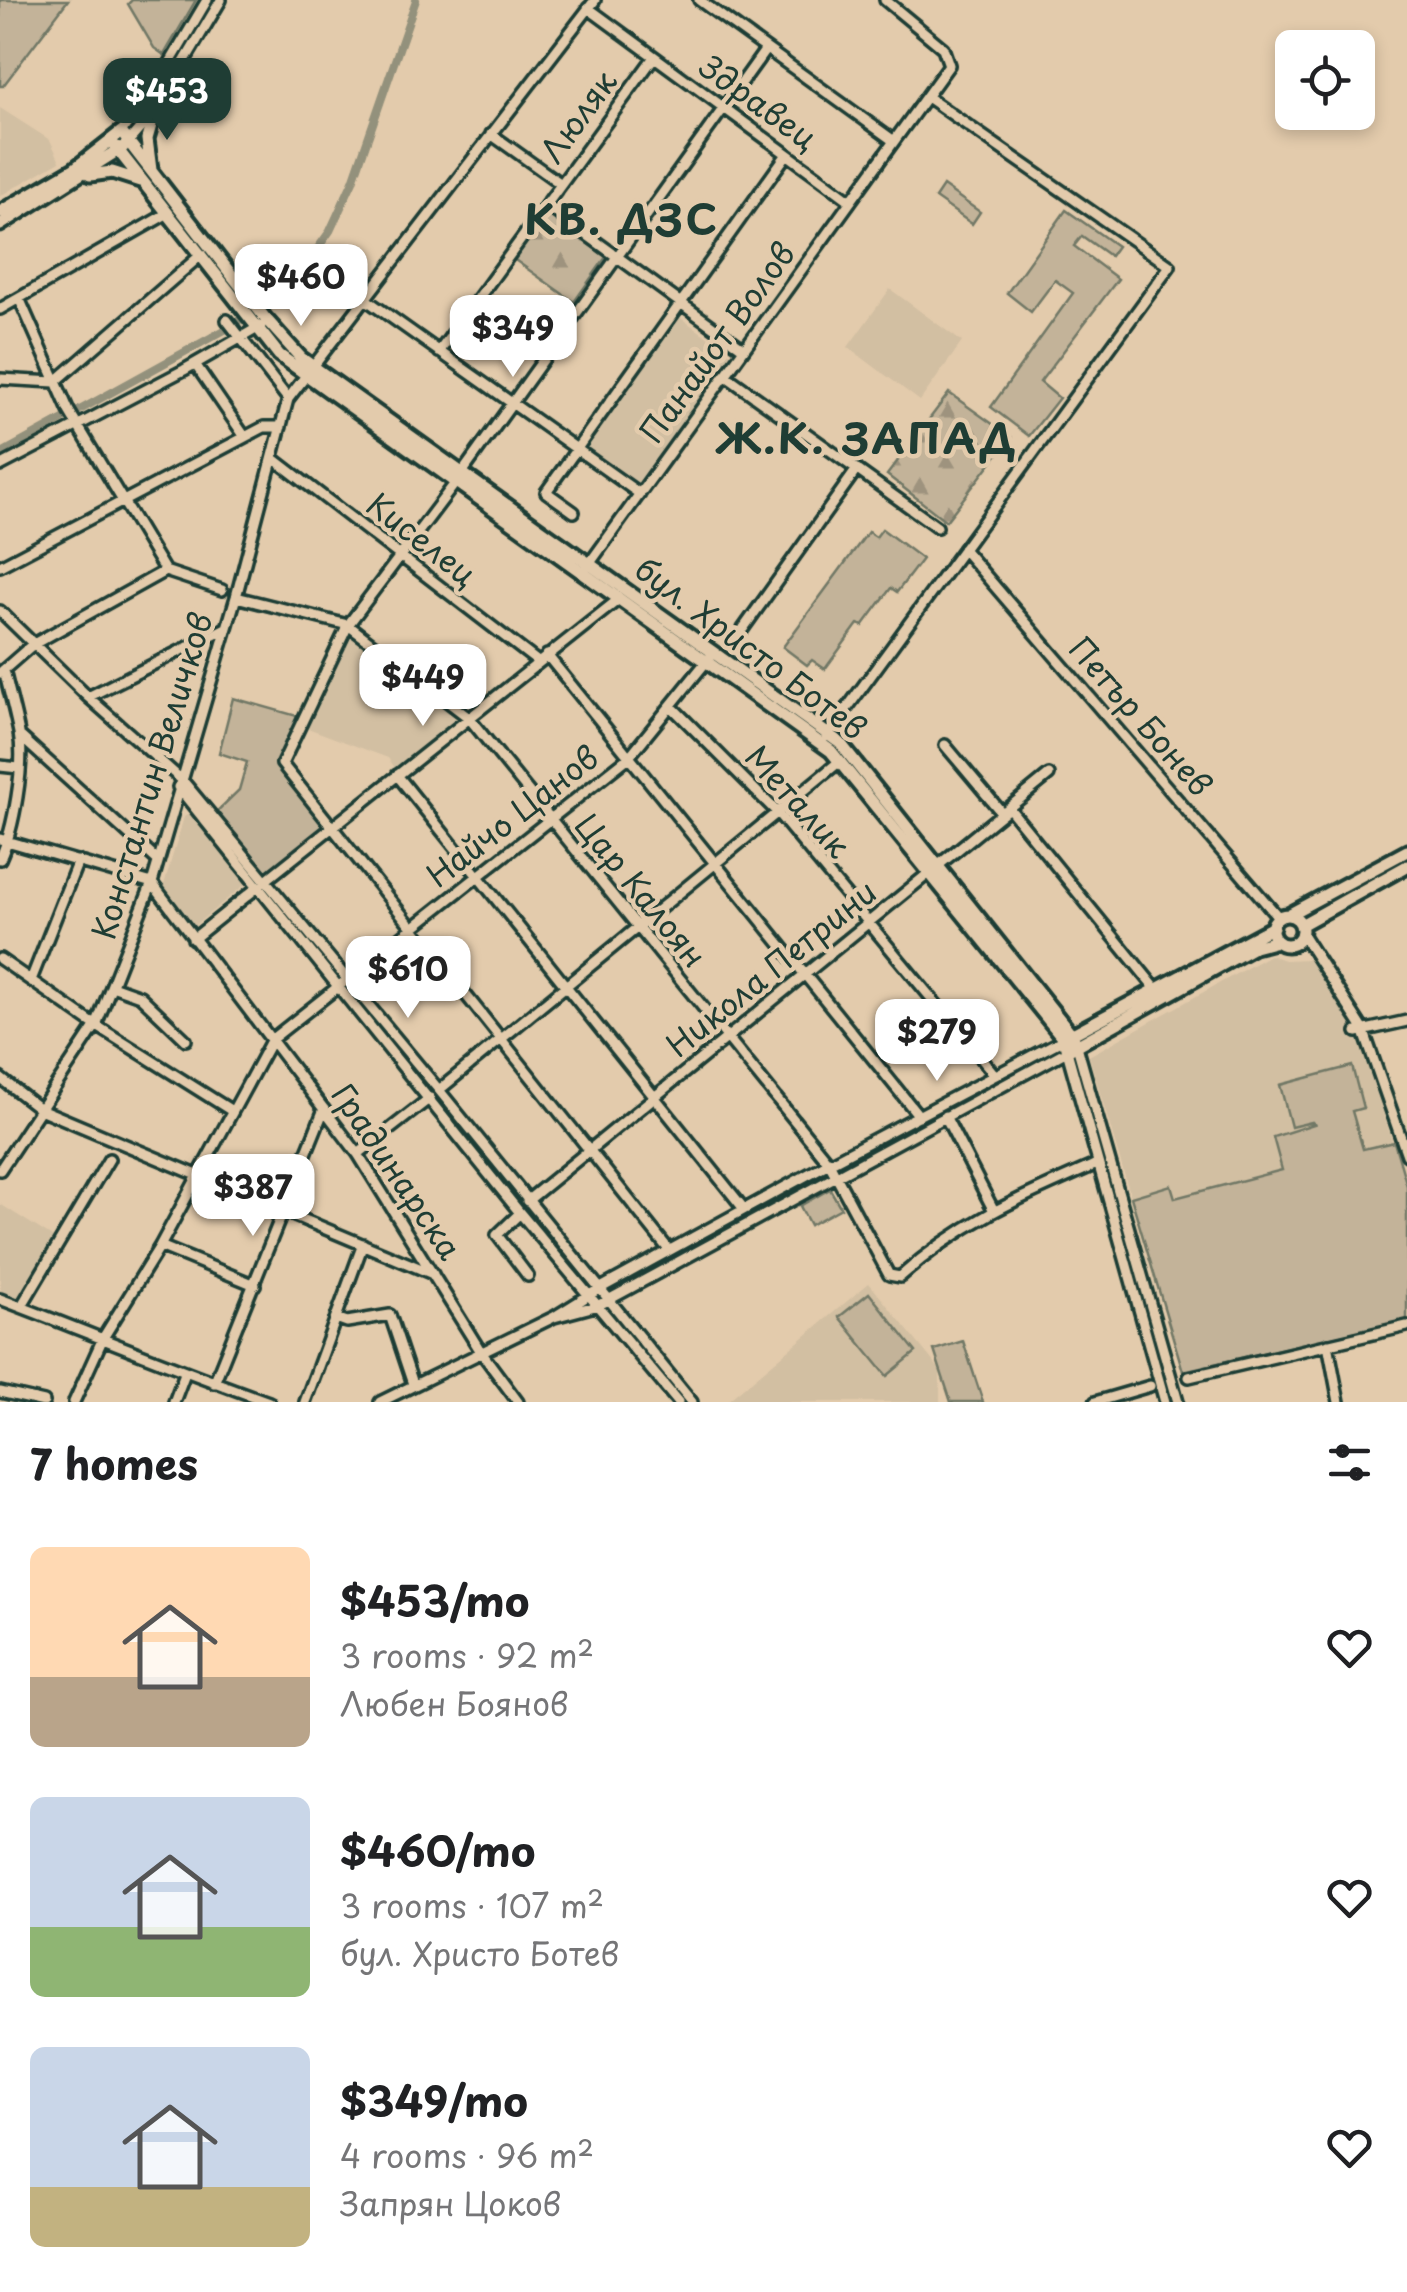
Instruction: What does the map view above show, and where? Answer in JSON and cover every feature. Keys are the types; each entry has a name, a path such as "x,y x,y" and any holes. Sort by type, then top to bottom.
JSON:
{"main road":[{"path":"77,179 112,172 148,178 147,139 155,111"},
{"name":"бул. Христо Ботев","path":"120,141 261,323 279,355 459,477 849,754 1070,1043"},
{"path":"0,225 77,179 120,141"},
{"path":"0,212 120,141"},
{"name":"бул. Христо Ботев","path":"148,178 168,213 201,256 248,307"},
{"name":"бул. Христо Ботев","path":"586,568 619,599 710,657"},
{"name":"бул. Христо Ботев","path":"825,739 835,764 935,870"},
{"path":"1070,1043 1156,989 1407,851"},
{"path":"1070,1043 1254,947 1277,941 1285,945 1407,866"},
{"path":"1280,920 1296,918 1299,934"},
{"path":"1277,941 1280,920"}],"street":[{"path":"120,141 207,0"},
{"path":"120,141 155,111 220,0"},
{"path":"699,0 894,142"},
{"name":"Панайот Волов","path":"586,568 949,64 943,48 885,0"},
{"name":"Здравец","path":"591,4 654,57 851,201"},
{"name":"Константин Величков","path":"0,1170 96,1026 152,883 236,597 273,458 284,395 307,371 591,4"},
{"path":"667,1247 282,764 348,625 766,49"},
{"name":"Люляк","path":"439,352 654,57"},
{"path":"825,739 1170,266 927,97"},
{"path":"491,134 561,184"},
{"path":"574,512 546,492 787,154"},
{"path":"546,204 744,349"},
{"path":"0,308 168,213"},
{"path":"0,378 55,382 201,256"},
{"path":"18,298 70,413 165,571 222,590"},
{"path":"364,298 640,494"},
{"path":"228,321 284,395"},
{"path":"0,466 195,364 261,323"},
{"path":"195,364 245,437"},
{"path":"726,375 938,527"},
{"path":"0,566 264,427 280,426"},
{"name":"Киселец","path":"273,458 543,658 629,757 919,1116"},
{"path":"742,629 857,469"},
{"name":"Петър Бонев","path":"964,549 1280,920"},
{"path":"0,859 19,768 20,736 2,672 32,645 165,571"},
{"name":"Цар Калоян","path":"236,597 348,625 468,718 829,1163 888,1275 900,1278 926,1254 993,1209"},
{"path":"193,939 619,599"},
{"path":"2,617 173,775 260,885"},
{"path":"88,697 226,628"},
{"name":"Найчо Цанов","path":"74,1402 104,1338 160,1246 272,1040 629,757 710,657"},
{"name":"Металик","path":"671,706 777,812 995,1076"},
{"path":"20,736 158,861"},
{"path":"945,745 1156,989"},
{"path":"440,1090 835,764"},
{"path":"0,766 19,768"},
{"name":"Никола Петрини","path":"527,1202 1048,775"},
{"path":"396,776 741,1206"},
{"path":"181,786 193,807 440,1090 594,1291"},
{"path":"174,810 193,807"},
{"path":"4,840 152,883"},
{"path":"31,980 78,862"},
{"name":"Градинарска","path":"152,883 358,1154 482,1352 518,1402"},
{"path":"1299,934 1360,1031 1407,1155"},
{"path":"0,959 96,1026 232,1111"},
{"path":"343,981 520,1213 692,1402"},
{"path":"112,986 140,996 186,1040"},
{"path":"1360,1031 1407,1021"},
{"path":"380,1402 554,1317 741,1206 995,1076 1070,1043"},
{"path":"554,1317 604,1302 1070,1043"},
{"name":"бул. Христо Ботев","path":"1070,1043 1098,1164 1165,1402"},
{"name":"бул. Христо Ботев","path":"1070,1043 1178,1402"},
{"path":"0,1078 40,1109 436,1275"},
{"path":"358,1154 430,1098"},
{"path":"214,1383 286,1212 324,1109"},
{"path":"944,1116 993,1209 1098,1164"},
{"path":"0,1147 14,1149"},
{"path":"21,1307 109,1158"},
{"path":"520,1213 496,1236 528,1276"},
{"path":"305,1402 363,1244"},
{"path":"160,1246 255,1285"},
{"path":"0,1300 269,1402"},
{"path":"604,1302 678,1402"},
{"path":"336,1318 347,1322 390,1315 413,1384"},
{"path":"1189,1377 1407,1326"},
{"path":"1328,1344 1339,1402"},
{"path":"174,1402 185,1373"},
{"path":"1095,1402 1150,1386"},
{"path":"0,1392 44,1402"}],"shaded area":[{"path":"0,108 50,140 60,161 0,196"},
{"path":"890,289 962,342 920,401 848,347"},
{"path":"678,316 732,354 635,489 581,450"},
{"path":"350,635 457,719 395,768 388,758 305,727"},
{"path":"195,810 253,878 194,926 163,888 184,817"},
{"path":"1270,955 1284,960 1309,959 1357,1032 1407,1186 1407,1320 1183,1371 1089,1056"},
{"path":"0,1204 57,1240 17,1298 0,1291"},
{"path":"869,1283 940,1370 940,1402 726,1402"}],"green space":[{"path":"0,0 68,0 3,86 0,86"},
{"path":"132,0 196,0 164,55 154,48 128,4"},
{"path":"943,186 980,212 972,224 935,198"},
{"path":"1066,210 1117,246 1110,256 1082,236 1074,246 1118,279 1040,382 1059,398 1029,436 991,407 1073,293 1055,280 1031,312 1007,293"},
{"path":"545,212 606,257 574,302 512,258"},
{"path":"949,393 1011,437 946,521 887,475"},
{"path":"882,529 922,559 897,592 891,588 863,626 858,624 825,669 812,660 807,665 783,647 868,532 876,537"},
{"path":"233,698 304,718 282,764 331,828 266,880 212,816 239,790 247,762 219,753"},
{"path":"1352,1066 1363,1108 1352,1111 1363,1149 1394,1142 1407,1186 1407,1320 1183,1371 1131,1197 1171,1185 1175,1198 1282,1170 1273,1137 1314,1124 1291,1127 1280,1085"},
{"path":"830,1189 841,1208 810,1225 800,1206"},
{"path":"869,1293 916,1352 887,1376 839,1317"},
{"path":"963,1341 983,1402 951,1402 934,1350"}],"waterway":[{"path":"0,454 230,327 298,276 330,231 353,181 416,0"}],"district":[{"name":"КВ. ДЗС","path":"622,220"},
{"name":"Ж.К. ЗАПАД","path":"867,439"}]}
